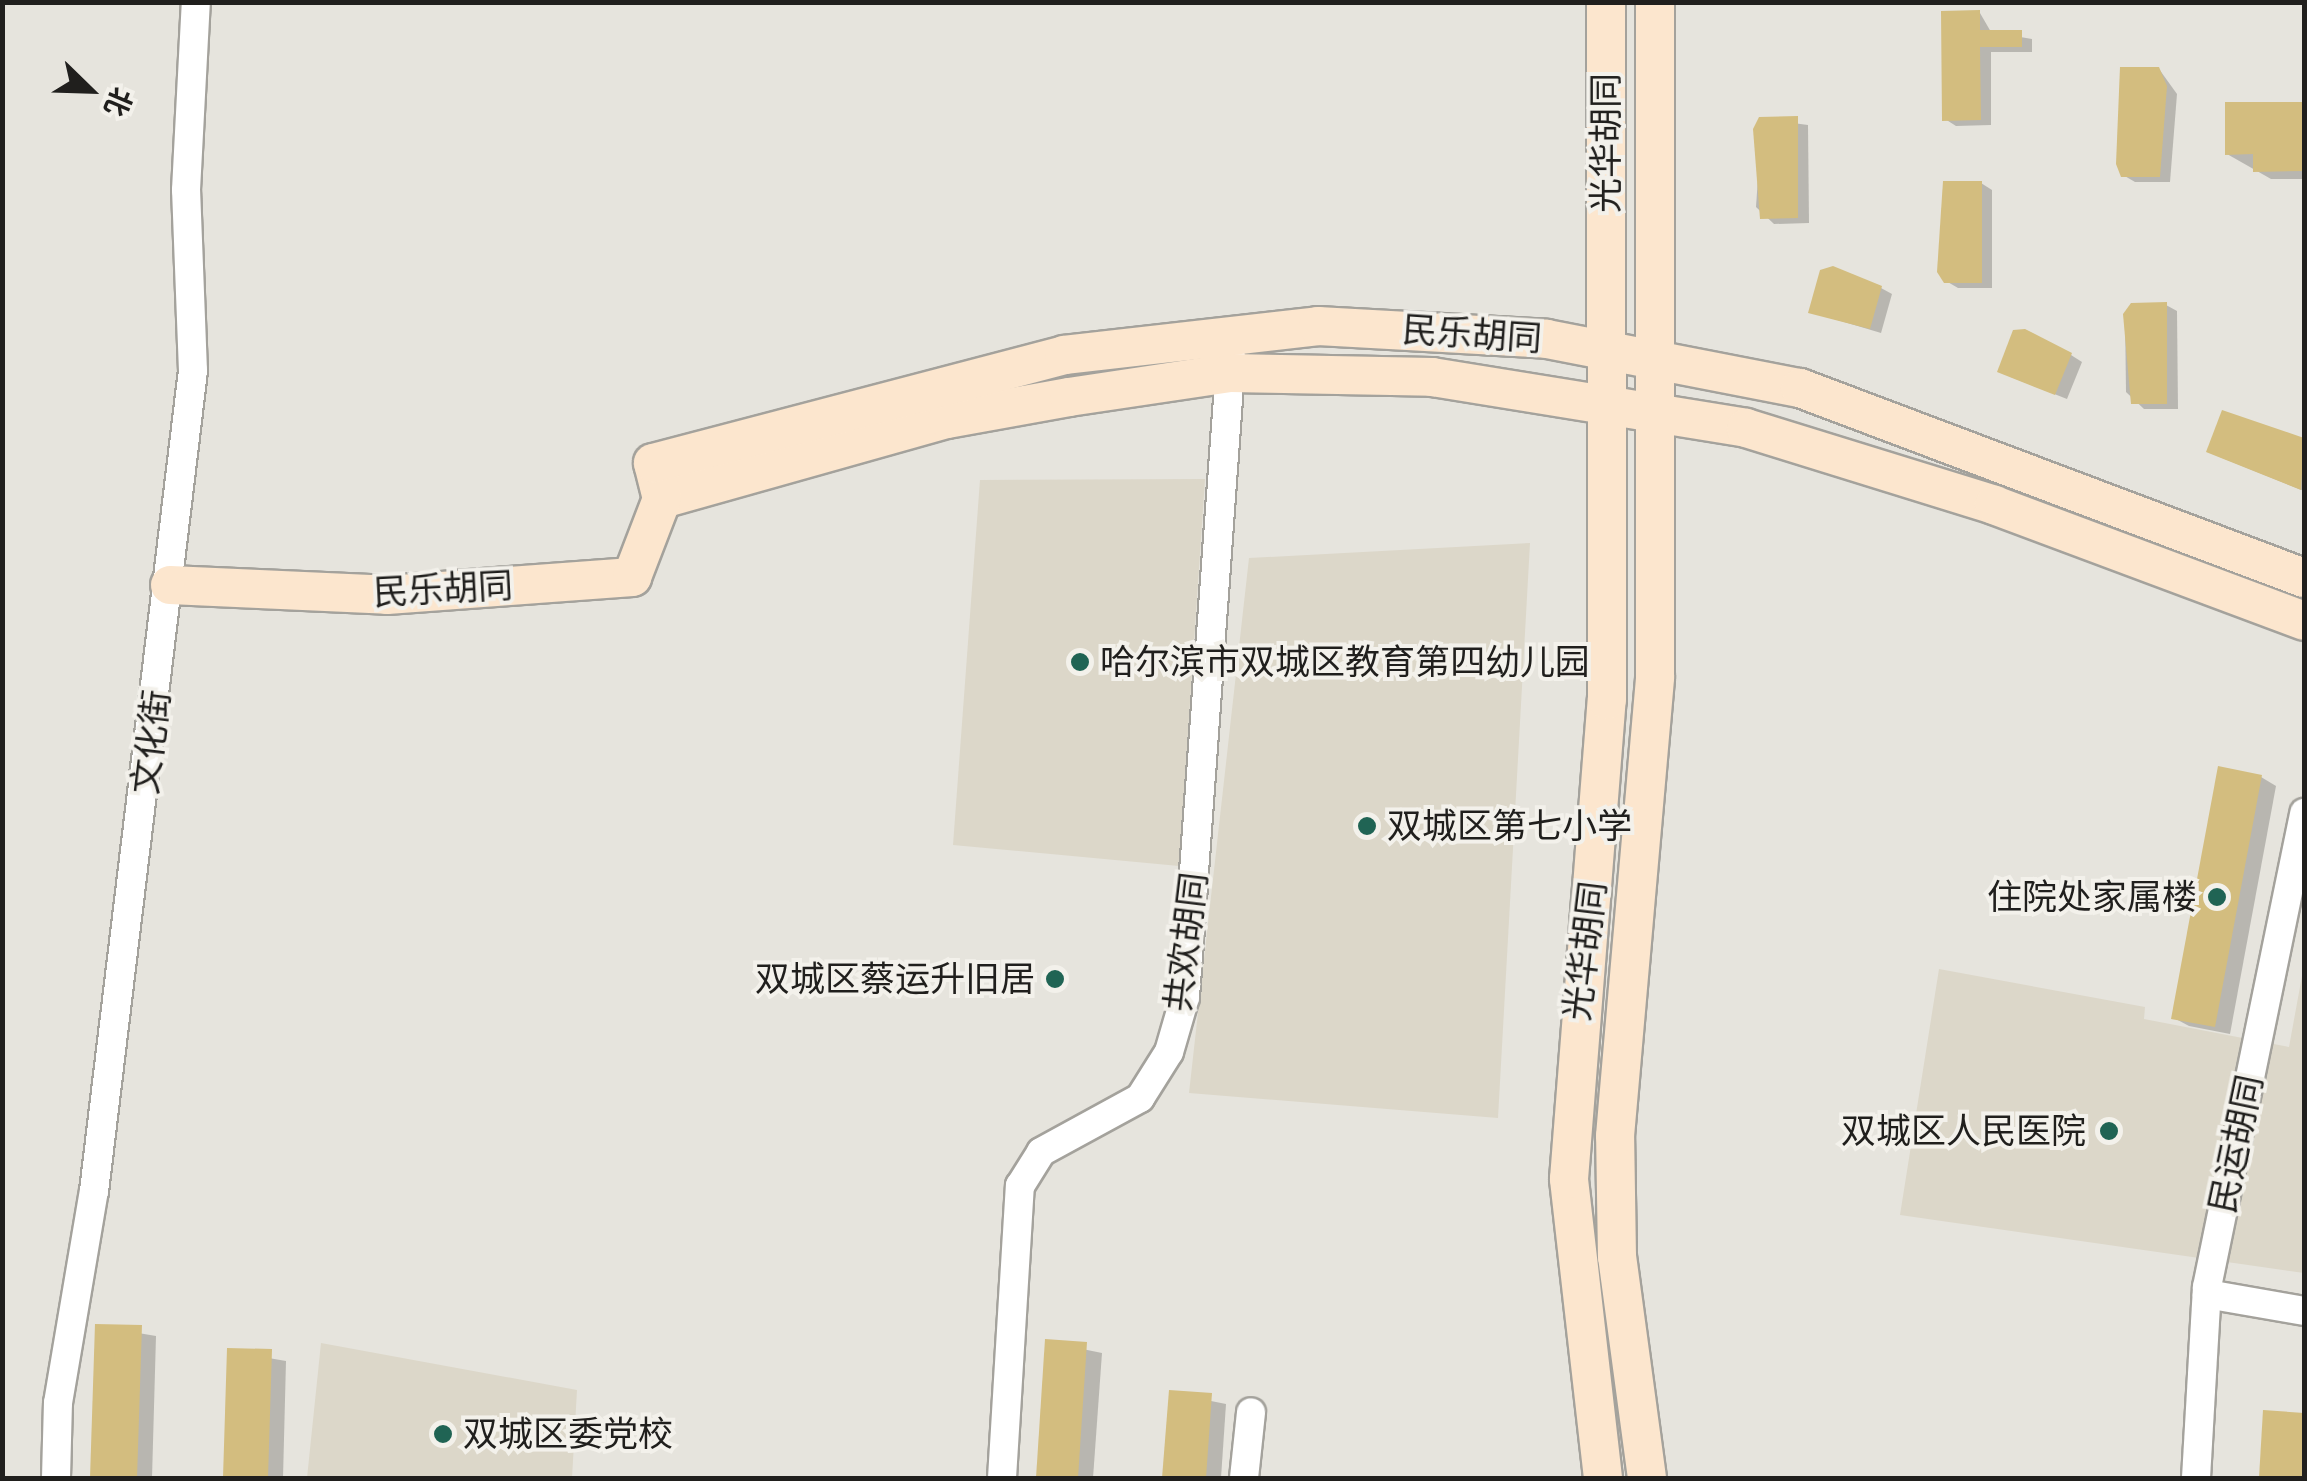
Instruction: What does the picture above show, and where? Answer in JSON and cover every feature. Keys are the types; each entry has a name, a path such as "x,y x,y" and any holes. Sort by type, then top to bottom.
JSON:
{"street":[{"name":"文化街","path":"56,1478 58,1403 170,585 193,371 186,190 196,2"},
{"name":"光华胡同","path":"1603,1478 1568,1179 1607,700 1612,402 1606,2"},
{"name":"光华胡同","path":"1648,1478 1617,1257 1614,1136 1655,677 1655,2"},
{"name":"民乐胡同","path":"170,585 387,595 632,578 662,499 653,463 954,378 1232,330 1443,330 1657,356 1873,412 2304,578"},
{"name":"共欢胡同","path":"1002,1478 1020,1186 1042,1152 1140,1098 1170,1052 1185,997 1232,330"},
{"name":"民乐胡同","path":"662,499 947,419 1230,373 1432,377 1656,409 1883,468 2304,622"},
{"name":"民运胡同","path":"2196,1478 2207,1294 2304,813"},
{"path":"2207,1294 2304,1311"},
{"path":"1244,1478 1251,1412"}],"shaded area":[{"name":"哈尔滨市双城区教育第四幼儿园","path":"1205,479 1179,866 953,845 980,480"},
{"name":"双城区第七小学","path":"1530,543 1498,1118 1189,1093 1249,558"},
{"name":"双城区人民医院","path":"2304,965 2304,1273 1900,1215 1939,969 2145,1007 2144,1019 2289,1047"},
{"name":"双城区委党校","path":"321,1343 577,1390 572,1478 307,1478"}],"building":[{"path":"1980,10 1980,30 2022,30 2022,47 1980,47 1981,120 1942,121 1941,11"},
{"path":"2120,67 2159,67 2167,86 2160,177 2121,177 2116,164"},
{"path":"2225,102 2304,102 2304,171 2253,172 2253,154 2225,155"},
{"path":"1798,116 1798,218 1760,219 1753,129 1759,117"},
{"path":"1943,181 1982,181 1982,283 1944,283 1937,272"},
{"path":"1833,266 1882,286 1870,329 1808,313 1820,270"},
{"path":"2167,302 2167,404 2131,404 2123,314 2131,303"},
{"path":"2025,329 2072,353 2055,395 1997,372 2013,330"},
{"path":"2222,410 2304,438 2301,490 2206,452"},
{"name":"住院处家属楼","path":"2218,766 2262,775 2215,1027 2171,1019"},
{"path":"95,1324 142,1325 137,1478 90,1478"},
{"path":"1045,1339 1087,1342 1078,1478 1036,1478"},
{"path":"227,1348 272,1349 268,1478 223,1478"},
{"path":"1169,1390 1212,1393 1206,1478 1162,1478"},
{"path":"2263,1410 2304,1413 2304,1478 2259,1478"}],"place":[{"name":"哈尔滨市双城区教育第四幼儿园","path":"1080,662"},
{"name":"双城区第七小学","path":"1367,826"},
{"name":"住院处家属楼","path":"2217,897"},
{"name":"双城区蔡运升旧居","path":"1055,979"},
{"name":"双城区人民医院","path":"2109,1131"},
{"name":"双城区委党校","path":"443,1434"}]}
